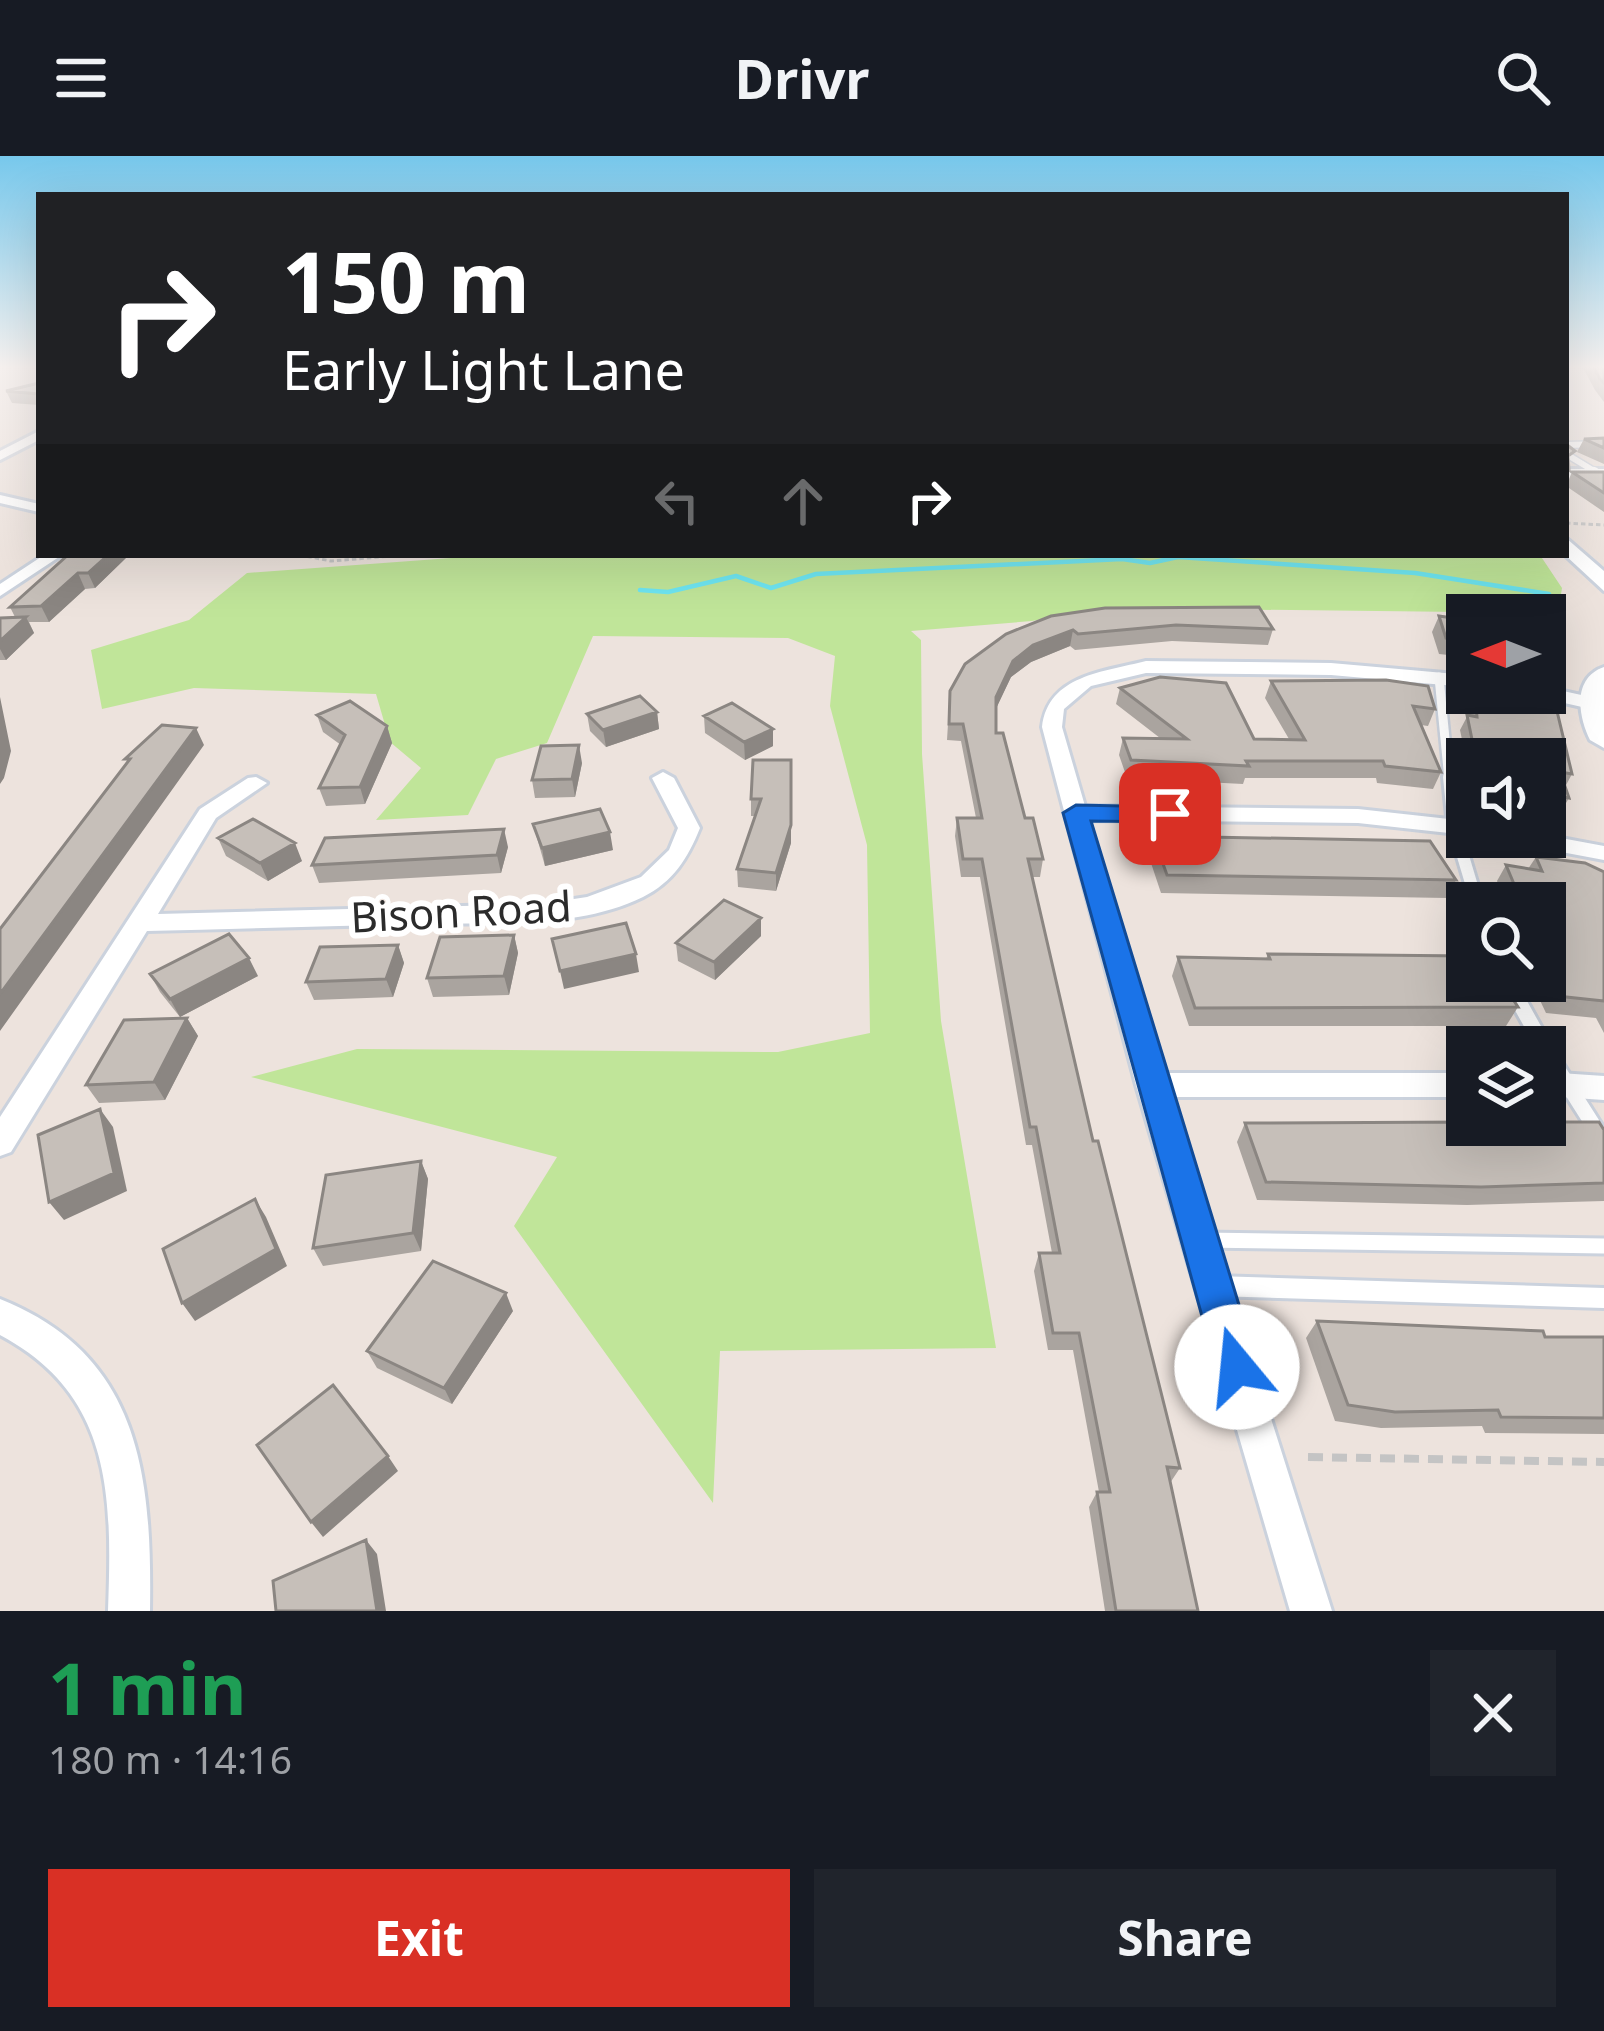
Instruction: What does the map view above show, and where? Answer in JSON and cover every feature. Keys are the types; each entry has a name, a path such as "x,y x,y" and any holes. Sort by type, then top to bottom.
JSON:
{"street":[{"path":"0,456 36,437"},
{"path":"1569,476 1603,476"},
{"path":"0,499 36,507"},
{"path":"1569,547 1604,584"},
{"path":"0,591 50,558"},
{"path":"1311,1611 1151,1085 1052,727 1054,707 1066,692 1101,675 1146,667 1446,679"},
{"path":"1604,675 1593,688 1604,740"},
{"path":"1566,697 1598,704"},
{"name":"Bison Road","path":"139,923 541,912 603,905 641,889 681,856 689,829 663,778"},
{"path":"0,1143 208,814 256,784"},
{"path":"1076,813 1358,816 1446,825"},
{"path":"1566,846 1604,853"},
{"path":"1151,1085 1446,1085"},
{"path":"1566,1085 1604,1088"},
{"path":"0,1316 38,1330 75,1366 108,1415 127,1479 129,1611"}],"lane":[{"path":"1569,449 1604,444"},
{"path":"1569,451 1603,476"},
{"path":"1566,1097 1604,1142"},
{"path":"1198,1240 1604,1246"},
{"path":"1212,1286 1604,1298"}],"path":[{"path":"1569,523 1604,526"},
{"path":"316,558 367,558"},
{"path":"1308,1457 1604,1462"}],"green space":[{"path":"451,558 1542,558 1562,588 1561,594 1446,594 1446,612 1098,608 1032,621 911,631 921,640 922,754 941,1021 996,1348 720,1351 713,1503 514,1226 557,1157 251,1077 357,1049 778,1052 870,1033 867,845 830,706 835,656 788,638 593,636 547,743 496,759 468,815 376,820 421,768 390,742 376,694 194,688 102,709 91,650 189,620 247,573"}],"building":[{"path":"1604,438 1604,448 1584,439"},
{"path":"1572,472 1604,472 1604,493"},
{"path":"65,558 105,558 88,573 78,573 41,606 10,607"},
{"path":"1259,607 1273,629 1176,625 1078,634 1073,630 1033,645 1013,661 996,697 996,733 1003,733 1025,818 1033,818 1043,859 1028,859 1093,1141 1098,1141 1180,1468 1167,1467 1198,1611 1116,1611 1097,1492 1110,1492 1079,1333 1053,1333 1039,1253 1060,1253 1036,1127 1030,1127 982,859 963,859 957,818 982,818 963,724 949,724 950,691 965,664 1006,634 1051,616 1105,608"},
{"path":"26,617 0,641 0,618"},
{"path":"1160,677 1226,683 1254,739 1305,740 1271,681 1386,680 1428,686 1435,709 1413,706 1441,772 1385,766 1383,761 1246,761 1249,766 1131,760 1123,738 1187,739 1120,688"},
{"path":"640,696 657,712 603,730 587,714"},
{"path":"350,701 387,726 360,787 319,788 345,735 317,715"},
{"path":"732,703 773,729 744,742 704,716"},
{"path":"1558,714 1563,738 1472,738 1467,715"},
{"path":"162,725 196,728 0,994 0,929 130,759 125,759"},
{"path":"579,745 572,779 532,780 541,746"},
{"path":"753,760 791,760 791,825 776,873 737,869 761,799 751,799"},
{"path":"600,809 610,832 542,848 533,824"},
{"path":"253,819 295,843 260,863 218,838"},
{"path":"504,829 497,855 312,865 325,838"},
{"path":"1153,836 1430,841 1456,880 1167,875"},
{"path":"1536,858 1585,863 1604,872 1604,1001 1566,997 1566,882 1513,882 1506,865 1542,871"},
{"path":"724,900 761,918 714,962 676,943"},
{"path":"626,923 636,954 560,971 552,939"},
{"path":"229,934 249,958 170,999 150,974"},
{"path":"514,935 504,976 427,978 440,937"},
{"path":"398,945 386,979 306,982 320,947"},
{"path":"1268,954 1446,956 1446,1002 1515,1002 1518,1007 1195,1008 1178,957 1270,959"},
{"path":"187,1018 154,1082 86,1085 124,1020"},
{"path":"100,1109 114,1173 49,1202 38,1135"},
{"path":"1446,1122 1446,1146 1566,1146 1566,1122 1599,1122 1604,1130 1604,1183 1481,1187 1266,1182 1245,1123"},
{"path":"421,1161 413,1233 313,1248 326,1175"},
{"path":"255,1199 276,1249 182,1303 163,1249"},
{"path":"433,1261 506,1293 444,1388 367,1351"},
{"path":"1317,1321 1604,1337 1604,1418 1501,1417 1498,1410 1395,1412 1348,1405"},
{"path":"333,1385 388,1456 311,1522 257,1445"},
{"path":"366,1540 377,1611 276,1611 273,1581"}],"waterway":[{"path":"640,590 668,592 736,576 771,588 816,574 1122,559 1150,563 1173,558"},
{"path":"1193,558 1415,573 1549,594"}],"route":[{"path":"1170,814 1076,813 1151,1085 1237,1367"}]}
